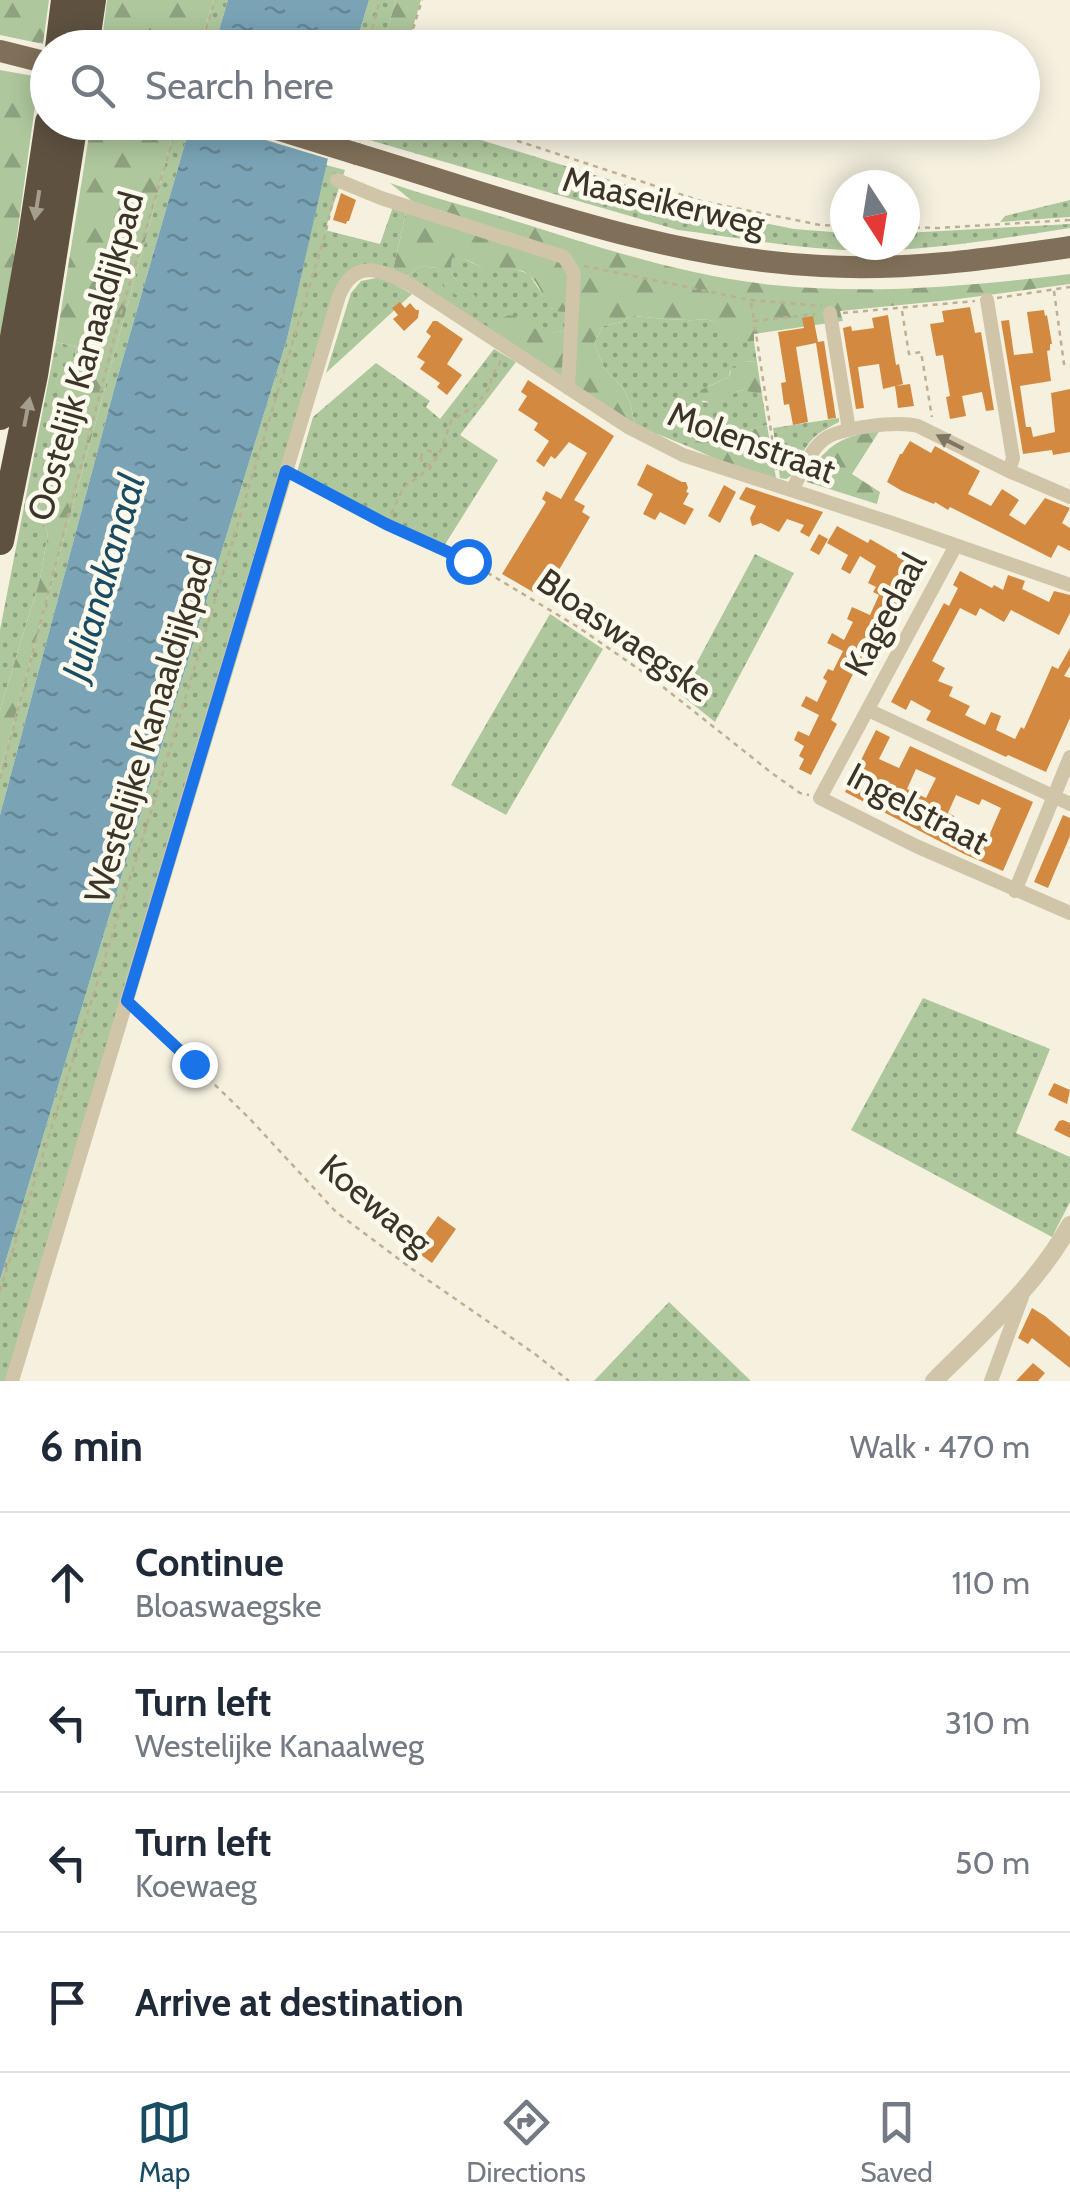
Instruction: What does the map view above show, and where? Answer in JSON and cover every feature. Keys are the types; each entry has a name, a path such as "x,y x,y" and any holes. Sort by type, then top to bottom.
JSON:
{"highway":[{"path":"62,30 66,0"},
{"path":"88,30 92,0"},
{"path":"0,416 46,140"},
{"path":"0,542 34,375 71,140"}],"main road":[{"path":"0,52 30,58"},
{"name":"Maaseikerweg","path":"312,140 661,244 757,260 832,267 916,266 1070,248"}],"street":[{"path":"337,180 381,198 557,254 571,264 574,272 568,388"},
{"name":"Molenstraat","path":"286,471 344,286 357,272 370,269 411,285 628,427 683,455 1070,585"},
{"path":"986,300 1013,458 1009,471"},
{"path":"830,313 849,430"},
{"path":"785,488 820,442 830,435 905,423 1070,497"},
{"path":"12,1381 286,471"},
{"name":"Kagedaal","path":"868,710 955,547"},
{"path":"868,710 1070,804"},
{"name":"Ingelstraat","path":"868,710 820,798 916,846 1070,913"},
{"path":"1015,891 1070,756"},
{"path":"934,1381 1026,1287 1070,1225"},
{"path":"991,1381 1026,1287"}],"path":[{"path":"206,30 215,0"},
{"path":"371,30 380,0"},
{"path":"413,30 422,0"},
{"name":"Oostelijk Kanaaldijkpad","path":"0,779 120,316 173,140"},
{"path":"515,140 701,201 830,225"},
{"name":"Westelijke Kanaaldijkpad","path":"0,1291 150,816 300,319 337,180"},
{"path":"920,227 1070,220"},
{"path":"571,264 750,300 822,306 830,313"},
{"path":"754,321 986,300 1070,287"},
{"path":"1053,290 1064,364 1070,364"},
{"path":"750,300 785,488"},
{"path":"902,309 909,354 921,352 934,434"},
{"path":"386,524 403,488 434,462 450,421 476,405 508,349"},
{"name":"Bloaswaegske","path":"286,471 386,524 479,566 654,679 800,793 820,798"},
{"name":"Koewaeg","path":"127,1001 250,1118 336,1212 569,1381"}],"green space":[{"path":"0,0 49,0 45,30 30,30 30,41 0,35"},
{"path":"107,0 214,0 204,30 103,30"},
{"path":"214,0 228,0 219,30 204,30"},
{"path":"369,0 396,0 387,30 360,30"},
{"path":"396,0 421,0 412,30 387,30"},
{"path":"0,70 30,75 30,140 0,343"},
{"path":"88,140 171,140 0,772 0,710 40,579 48,533 38,514 77,347 56,342"},
{"path":"171,140 186,140 115,386 0,815 0,772"},
{"path":"370,140 481,140 688,204 794,229 830,232 830,249 678,230"},
{"path":"326,165 345,170 325,230 380,244 394,204 407,208 393,270 351,274 6,1381 0,1381 0,1280 287,339"},
{"path":"390,183 646,260 741,281 810,288 885,289 1070,274 1070,284 840,311 843,321 754,334 754,341 735,338 709,320 631,316 603,326 594,343 604,368 630,402 635,425 492,331 499,321 512,315 545,332 577,327 569,312 549,305 526,273 490,270 452,258 454,277 476,297 471,304 445,288 438,268 420,266 408,276 393,270 407,208 428,214"},
{"path":"1070,200 1070,217 1000,222 1005,216"},
{"path":"1070,224 1070,228 920,248 920,232"},
{"path":"460,257 493,270 515,269 529,274 552,309 578,307 577,327 544,333 510,315 492,331 408,276 420,266 438,268 442,277 474,293 453,275 451,258"},
{"path":"381,277 412,294 326,373 351,293 361,281"},
{"path":"631,316 709,320 736,337 754,341 757,362 745,361 730,371 729,377 709,386 702,402 717,401 740,391 754,392 762,395 767,425 743,432 716,431 687,446 635,425 623,388 604,368 594,343 603,326"},
{"path":"56,342 77,347 38,514 48,533 40,579 0,710 0,630"},
{"path":"494,349 516,362 460,435 498,460 444,546 297,472 313,417 376,363 430,401 426,407 440,419"},
{"path":"745,361 757,362 762,395 744,390 724,401 700,400 701,390 729,377 732,367"},
{"path":"839,418 839,422 809,443 791,476 780,478 773,428"},
{"path":"767,425 776,478 743,470 687,446 716,431 743,432"},
{"path":"880,430 852,474 880,492 877,504 807,482 806,476 837,443"},
{"path":"755,554 794,573 715,722 680,694"},
{"path":"550,614 603,649 506,815 451,785"},
{"path":"923,998 1050,1049 1016,1133 1070,1157 1070,1202 1052,1237 851,1130"},
{"path":"669,1302 751,1381 594,1381"}],"water":[{"path":"228,0 369,0 360,30 219,30"},
{"name":"Julianakanaal","path":"186,140 332,140 287,339 0,1280 0,815 115,386"}],"pier":[{"path":"266,140 337,140 332,160"}],"building":[{"path":"341,193 356,200 346,224 333,220"},
{"path":"400,302 405,308 410,303 419,310 418,318 404,331 393,319 398,315 392,308"},
{"path":"970,307 975,333 981,332 994,410 986,411 982,392 962,396 966,416 950,419 943,355 936,356 930,324 944,322 942,311"},
{"path":"1044,310 1052,344 1047,351 1051,381 1020,386 1026,427 1031,427 1033,437 1055,432 1051,393 1070,389 1070,452 1023,454 1001,321 1009,320 1014,355 1033,353 1027,312"},
{"path":"888,315 903,384 896,386 910,384 914,406 898,408 895,386 883,389 879,364 858,367 864,408 856,409 843,328 874,328 872,318"},
{"path":"813,316 818,342 824,341 836,418 828,419 816,343 796,347 808,422 793,425 789,404 784,405 781,383 786,382 778,332 804,328 802,318"},
{"path":"433,321 463,339 447,364 462,375 447,395 437,387 440,383 420,369 425,362 417,357 431,336 426,332"},
{"path":"528,380 614,436 574,500 585,506 582,512 590,517 546,592 537,586 533,592 502,574 546,502 542,499 546,491 561,499 587,453 569,442 544,467 536,461 549,441 534,430 538,423 518,410 527,396 521,392"},
{"path":"910,441 931,453 935,446 980,471 968,494 991,506 1002,489 1019,500 1009,515 1025,525 1045,498 1070,508 1062,523 1070,528 1070,551 1058,545 1051,558 950,507 948,510 887,482"},
{"path":"647,464 686,482 689,493 683,504 694,509 685,525 660,512 655,520 643,514 653,494 637,485"},
{"path":"724,485 736,492 720,523 708,516"},
{"path":"746,487 823,512 809,537 800,532 804,525 787,519 779,532 761,523 752,526 750,518 756,506 739,499"},
{"path":"837,526 868,543 870,539 901,557 904,553 924,564 917,576 907,571 896,591 902,594 887,624 881,621 850,680 831,720 837,724 811,775 799,769 804,746 794,740 798,731 809,736 819,715 801,706 806,696 817,702 827,681 823,678 828,669 833,671 843,651 827,643 832,633 844,640 853,622 847,619 852,607 870,615 879,595 873,592 876,587 868,583 876,566 860,556 850,574 841,569 848,555 827,543"},
{"path":"819,534 828,539 819,555 810,550"},
{"path":"960,571 1003,590 1008,575 1025,581 1022,589 1049,602 1054,591 1070,595 1070,613 1059,635 1011,610 1004,622 980,608 976,616 960,608 932,661 945,668 938,681 953,687 949,696 970,706 965,715 985,725 991,712 1001,716 996,730 1015,739 1021,727 1024,729 1052,666 1058,669 1070,648 1070,666 1064,676 1070,678 1070,718 1046,772 926,720 931,711 911,700 906,710 891,702 944,603 949,606 958,588 953,585"},
{"path":"876,730 890,737 879,759 899,768 910,746 1033,802 1003,871 845,792","holes":["916,769 936,778 926,798 907,789","956,795 979,805 982,799 1001,808 988,838 970,830 968,835 950,826 954,816 948,813"]},
{"path":"1063,815 1070,818 1070,836 1048,888 1034,882"},
{"path":"1054,1083 1070,1090 1067,1104 1048,1095"},
{"path":"1063,1120 1070,1123 1070,1138 1054,1130"},
{"path":"438,1216 456,1229 432,1263 414,1250"},
{"path":"1032,1308 1070,1337 1070,1368 1032,1338 1028,1344 1018,1338"},
{"path":"1033,1363 1045,1373 1038,1381 1016,1381"}],"route":[{"path":"194,1064 127,1001 286,471 386,524 468,561"}]}
